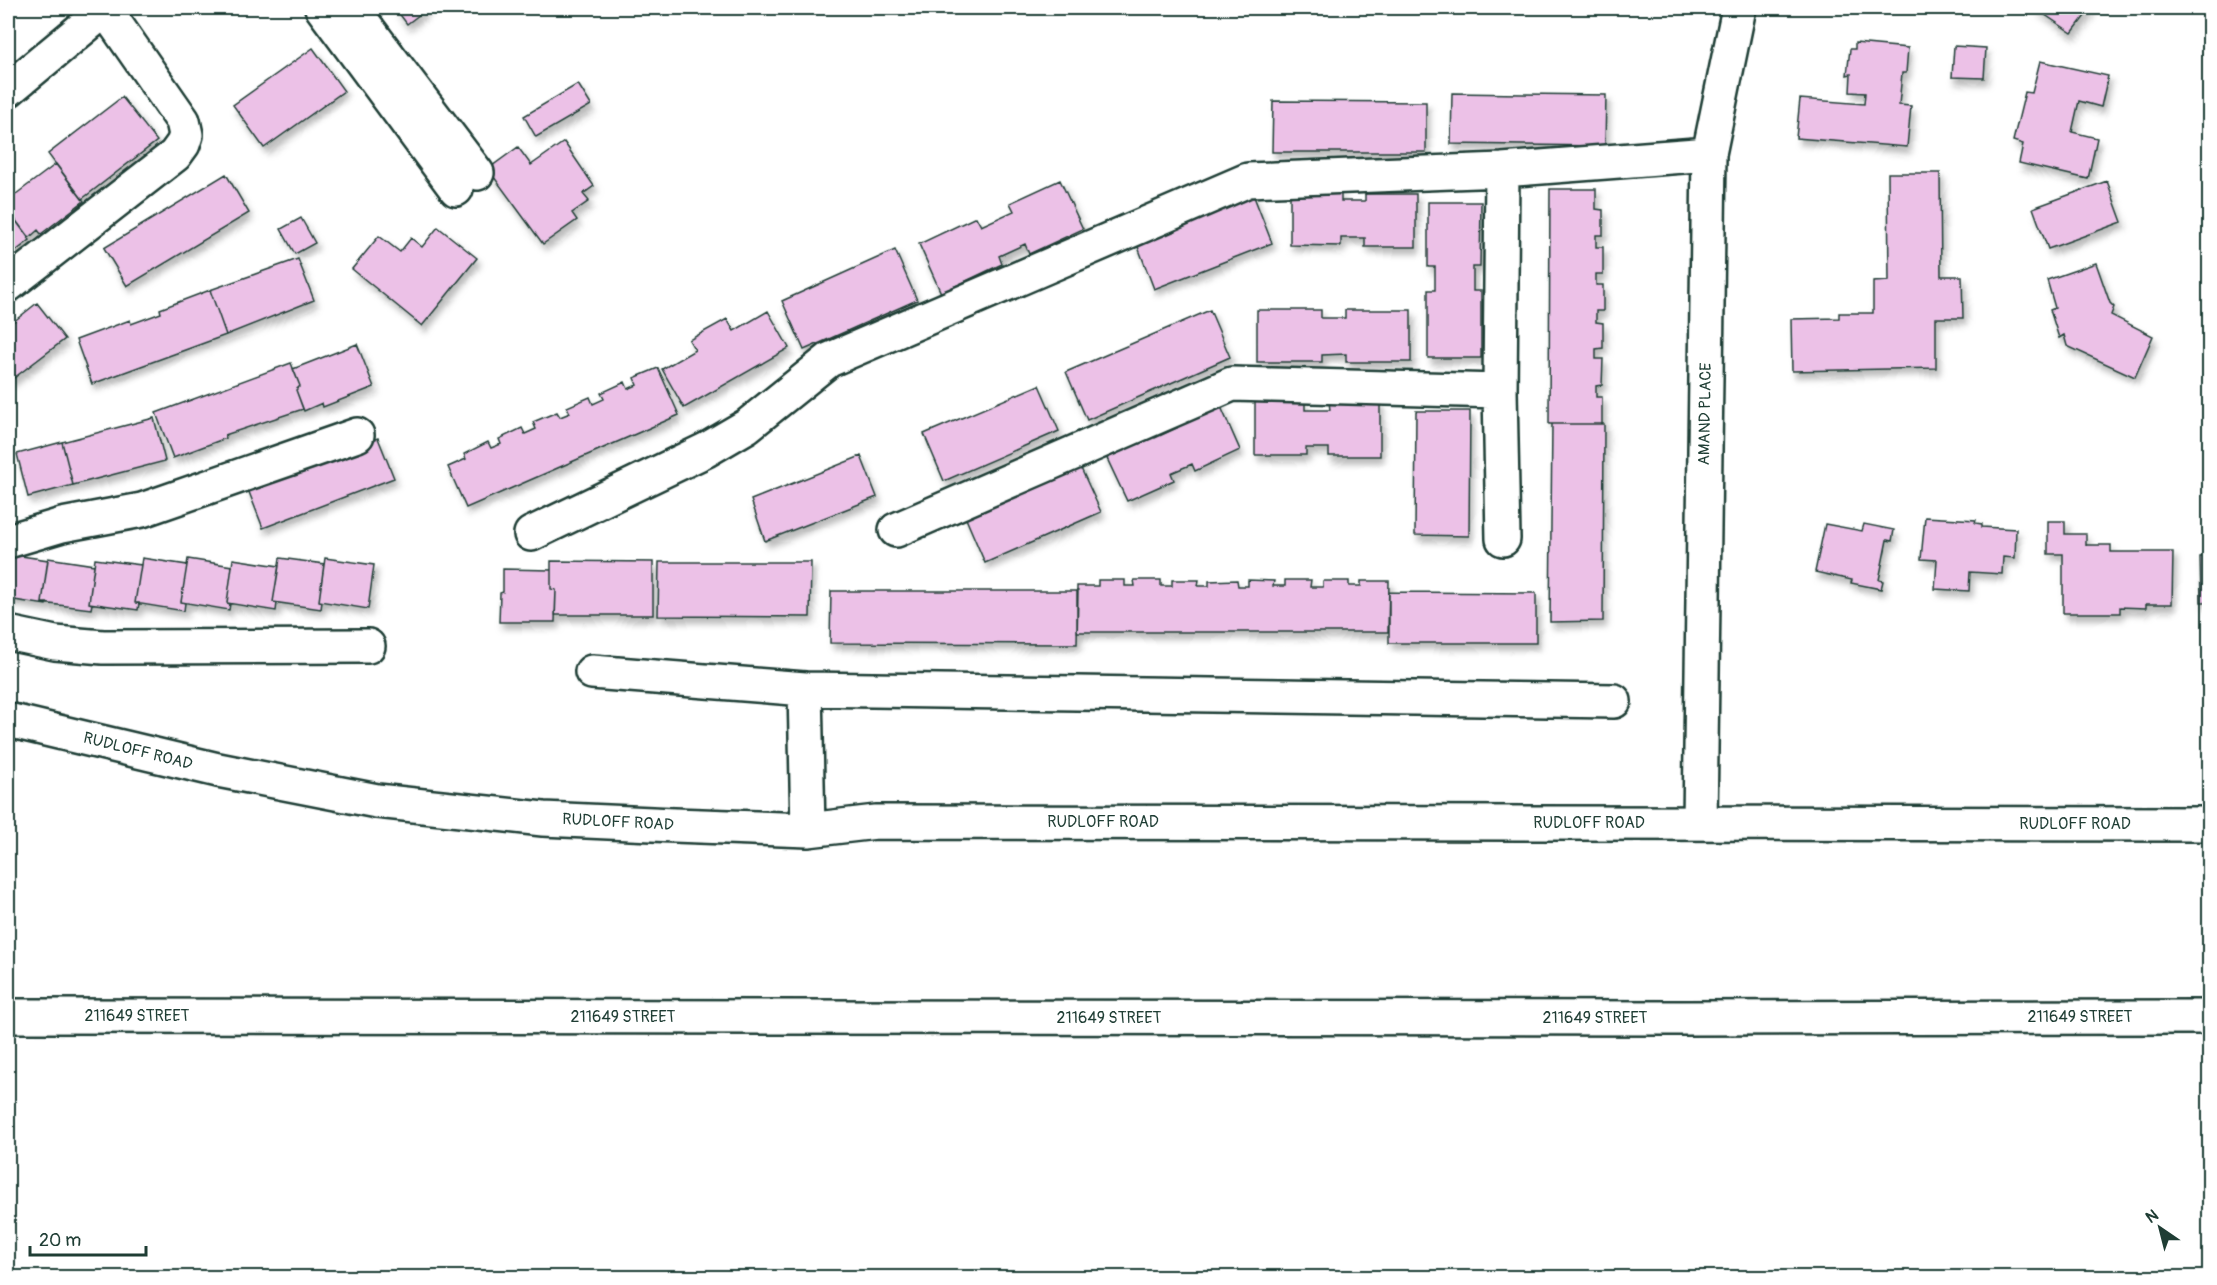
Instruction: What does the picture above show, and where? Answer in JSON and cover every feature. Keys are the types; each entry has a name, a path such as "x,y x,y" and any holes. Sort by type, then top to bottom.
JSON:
{"street":[{"path":"8,90 106,8 183,122 186,135 175,155 128,194 8,285"},
{"path":"322,8 467,181 352,8"},
{"name":"AMAND PLACE","path":"1700,823 1709,154 1739,8"},
{"path":"8,69 47,57"},
{"path":"531,534 727,438 747,426 829,360 1248,180 1502,170 1709,154"},
{"path":"1502,170 1500,391 1503,539"},
{"path":"896,530 1232,384 1500,391"},
{"path":"8,541 62,525 142,510 357,435"},
{"path":"8,633 55,643 103,647 368,646"},
{"path":"592,672 805,689 1614,701"},
{"path":"805,689 808,830"},
{"name":"RUDLOFF ROAD","path":"8,720 218,770 376,801 543,819 808,830 876,822 2210,824"},
{"name":"211649 STREET","path":"8,1016 2210,1017"}],"building":[{"path":"395,8 428,8 407,24"},
{"path":"2035,8 2091,8 2072,33"},
{"path":"1855,43 1908,48 1906,73 1902,73 1899,105 1911,106 1907,147 1796,138 1800,99 1864,104 1865,93 1850,92 1851,74 1847,75 1850,49 1855,49"},
{"path":"1954,46 1986,48 1984,78 1952,77"},
{"path":"313,48 344,91 264,148 233,105"},
{"path":"2040,61 2108,76 2101,107 2079,101 2072,132 2097,138 2088,179 2019,163 2023,144 2013,141 2025,92 2032,93"},
{"path":"578,84 591,105 536,137 524,116"},
{"path":"1452,93 1606,95 1605,146 1451,144"},
{"path":"122,97 157,141 82,199 48,154"},
{"path":"1273,101 1426,102 1426,152 1272,152"},
{"path":"564,142 594,186 583,194 589,201 572,213 577,220 543,244 488,169 518,147 531,165"},
{"path":"56,164 84,201 41,234 38,230 29,238 8,210 8,200"},
{"path":"1888,173 1940,173 1941,276 1962,276 1963,318 1936,318 1936,368 1792,371 1791,319 1839,318 1839,313 1873,313 1873,282 1889,281"},
{"path":"226,174 249,213 127,286 104,248"},
{"path":"1060,180 1083,229 1029,254 1025,244 999,256 1002,264 941,293 919,244 976,217 981,226 1014,211 1010,203"},
{"path":"2107,181 2122,222 2048,249 2033,208"},
{"path":"1550,189 1596,189 1596,209 1603,210 1603,235 1596,235 1596,247 1603,247 1603,274 1596,274 1596,285 1603,285 1603,311 1596,311 1596,322 1603,323 1603,348 1596,349 1596,359 1603,359 1602,385 1596,386 1596,397 1602,397 1602,424 1549,424"},
{"path":"1290,193 1341,193 1341,201 1365,201 1365,194 1416,194 1416,247 1365,247 1365,238 1341,238 1341,246 1290,245"},
{"path":"1253,194 1272,243 1154,289 1135,239"},
{"path":"1428,202 1481,202 1480,267 1473,267 1473,291 1481,291 1481,358 1428,358 1428,290 1435,290 1435,267 1428,267"},
{"path":"8,210 30,240 8,257"},
{"path":"301,218 315,243 295,254 281,229"},
{"path":"438,227 477,258 422,326 352,269 379,236 400,252 411,238 422,247"},
{"path":"895,250 917,300 804,350 782,301"},
{"path":"298,259 314,300 226,335 210,290"},
{"path":"2096,263 2110,303 2114,307 2111,315 2153,336 2135,377 2067,346 2064,335 2059,338 2050,310 2055,308 2047,280"},
{"path":"210,290 226,335 92,384 76,340 130,320 131,324 161,313 160,309"},
{"path":"37,303 65,339 10,381 8,378 8,326"},
{"path":"1210,310 1230,357 1087,420 1066,372"},
{"path":"1257,310 1321,310 1321,318 1345,318 1345,310 1411,310 1411,362 1346,362 1346,354 1322,355 1322,362 1257,362"},
{"path":"768,311 789,348 684,408 662,369 695,350 689,340 727,319 734,331"},
{"path":"357,344 374,387 323,407 322,403 304,411 296,390 300,386 293,369"},
{"path":"291,363 300,386 296,390 303,409 225,435 226,438 173,458 156,413"},
{"path":"658,368 679,415 466,508 448,467 466,459 464,454 488,442 491,448 501,444 499,439 522,428 525,434 536,429 533,422 557,412 560,417 570,413 567,407 590,397 593,404 604,399 601,393 625,382 628,389 637,385 634,378"},
{"path":"1039,385 1059,431 944,481 924,434"},
{"path":"1218,400 1240,450 1195,471 1192,464 1171,473 1174,480 1127,501 1104,452 1152,430 1155,438 1177,428 1173,421"},
{"path":"1255,401 1305,401 1305,410 1330,410 1329,402 1380,402 1380,456 1329,456 1329,448 1306,448 1306,455 1255,455"},
{"path":"1416,411 1470,411 1469,536 1415,535"},
{"path":"154,418 165,461 73,485 62,442"},
{"path":"1552,424 1604,424 1603,621 1550,622"},
{"path":"378,438 394,478 263,528 247,487"},
{"path":"62,442 73,485 28,497 17,454"},
{"path":"861,456 877,497 765,541 751,500"},
{"path":"1079,464 1101,512 985,563 964,514"},
{"path":"1925,517 1976,520 1975,523 1982,524 1982,527 2016,529 2015,558 2003,557 2002,574 1970,572 1969,591 1935,589 1937,560 1921,559"},
{"path":"2048,521 2065,521 2065,534 2086,534 2086,545 2111,545 2111,552 2173,552 2172,604 2146,604 2146,608 2120,607 2120,613 2063,613 2063,554 2048,554"},
{"path":"1825,524 1862,531 1864,524 1894,530 1892,541 1887,540 1879,580 1883,581 1881,589 1815,572"},
{"path":"8,554 48,560 42,603 47,603 46,605 8,599"},
{"path":"2210,556 2210,602 2201,602 2200,557"},
{"path":"48,558 94,565 89,603 92,604 91,609 42,603"},
{"path":"142,558 187,565 181,602 185,603 184,611 135,603"},
{"path":"280,558 324,564 319,601 322,602 321,609 273,602"},
{"path":"325,558 374,565 368,609 319,601"},
{"path":"95,559 141,565 135,603 139,603 138,610 89,603"},
{"path":"188,559 232,566 227,603 230,604 229,610 181,602"},
{"path":"233,559 279,566 273,602 277,603 276,611 227,603"},
{"path":"551,561 653,562 653,615 555,615 556,590 551,589"},
{"path":"659,562 811,562 810,617 658,616"},
{"path":"503,569 551,570 551,589 556,590 555,622 499,622"},
{"path":"1098,580 1125,580 1125,586 1135,586 1134,580 1161,580 1161,586 1172,586 1172,580 1199,580 1198,586 1209,586 1209,581 1237,580 1238,586 1248,586 1248,580 1274,581 1273,586 1285,586 1285,580 1311,580 1310,587 1323,587 1323,581 1349,581 1349,586 1361,586 1361,581 1389,581 1388,632 1077,632 1077,586 1098,586"},
{"path":"831,591 1078,591 1077,644 830,643"},
{"path":"1389,592 1536,593 1536,643 1389,643"}]}
